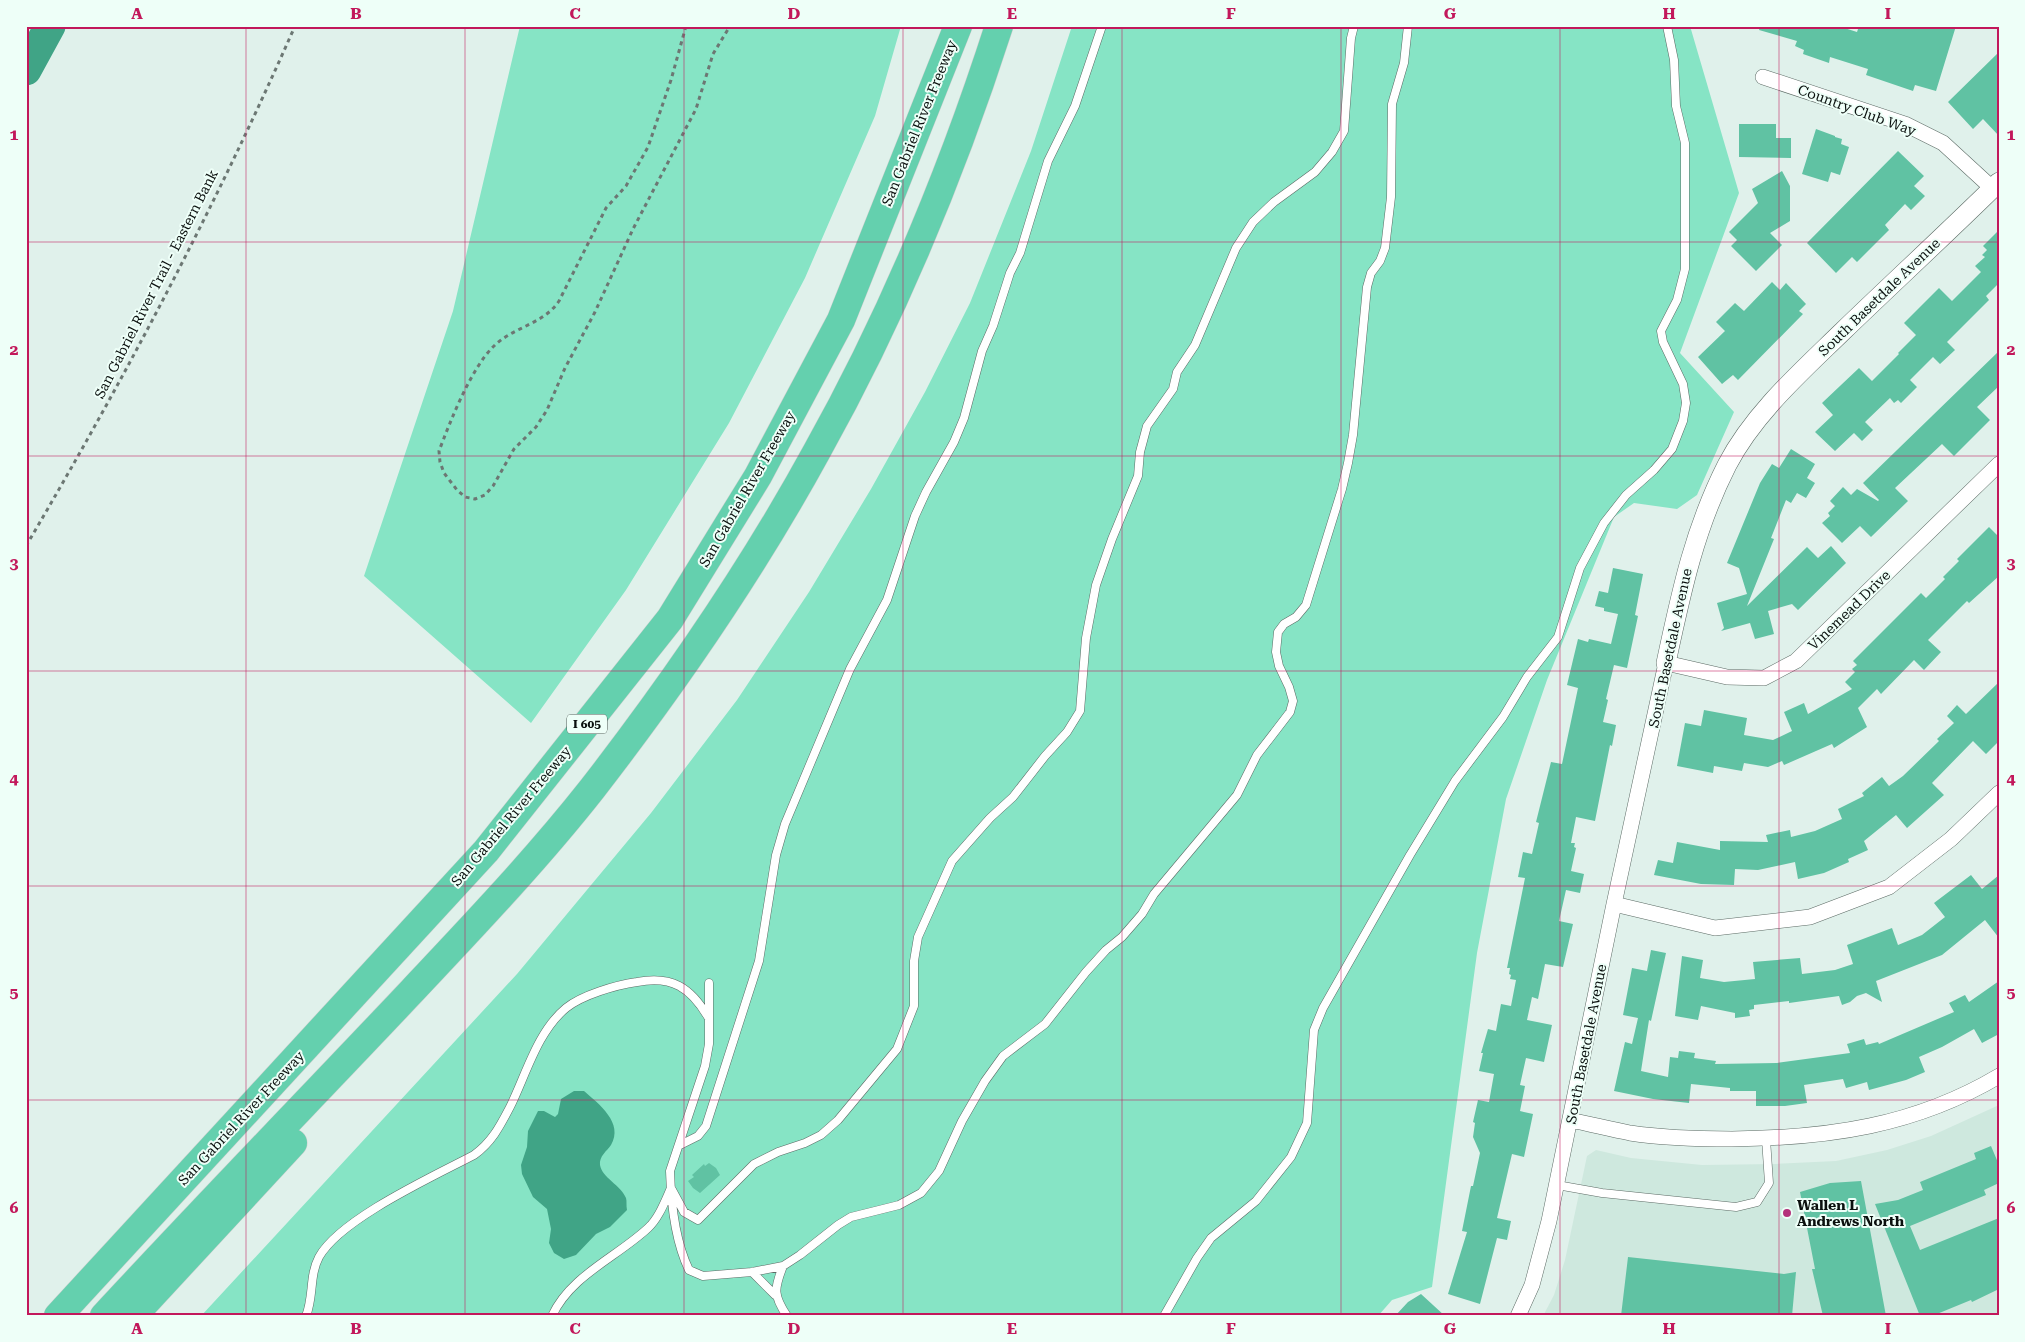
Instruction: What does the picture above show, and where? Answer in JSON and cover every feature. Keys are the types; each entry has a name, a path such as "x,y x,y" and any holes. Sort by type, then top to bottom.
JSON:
{"highway":[{"name":"San Gabriel River Freeway","path":"58,1316 486,851 670,619 758,476 841,320 958,26"},
{"path":"87,1316 234,1159 547,817 644,692 688,629 744,542 842,368 890,264 944,137 980,26"},
{"path":"104,1316 366,1040 521,873 590,791 663,694 712,624 814,458 866,357 912,259 978,91 999,26"},
{"path":"133,1316 538,878 611,791 694,680 798,520 887,353 945,224 995,93 1017,26"}],"street":[{"name":"Country Club Way","path":"1763,77 1905,124 1943,143 1996,185"},
{"name":"South Basetdale Avenue","path":"1518,1316 1532,1285 1549,1221 1666,663 1688,565 1706,510 1728,463 1762,413 1808,366 1996,185"},
{"name":"Vinemead Drive","path":"1666,663 1727,677 1764,678 1796,662 1999,464"},
{"path":"1614,904 1715,928 1810,917 1889,887 1951,839 1999,792"},
{"path":"1570,1120 1632,1133 1697,1139 1766,1139 1832,1134 1889,1122 1936,1106 1982,1086 1999,1076"}],"lane":[{"path":"680,1145 698,1136 706,1126 759,961 776,855 785,824 850,669 887,600 915,516 954,442 964,418 982,351 993,326 1010,273 1020,253 1048,161 1075,106 1102,26"},
{"path":"671,1188 684,1212 698,1220 754,1164 778,1152 805,1144 821,1135 838,1120 897,1049 914,1006 914,960 918,937 952,861 990,818 1013,797 1045,756 1067,732 1080,711 1086,638 1096,585 1112,539 1138,476 1140,452 1147,426 1173,388 1177,372 1195,346 1236,248 1253,222 1274,202 1315,172 1332,152 1344,131 1351,38 1354,26"},
{"path":"709,983 708,1017 710,1044 705,1066 670,1171 681,1255 689,1270 704,1276 752,1272 783,1266 800,1256 838,1225 851,1217 899,1204 921,1193 939,1170 962,1121 985,1081 1003,1056 1045,1024 1086,972 1122,937 1142,914 1154,894 1237,795 1257,755 1290,712 1293,701 1289,687 1278,666 1276,652 1278,632 1284,624 1296,617 1306,604 1342,490 1353,435 1367,287 1371,273 1380,261 1385,248 1391,197 1392,104 1404,63 1408,26"},
{"path":"1164,1316 1197,1258 1211,1238 1256,1201 1291,1157 1307,1123 1314,1030 1323,1008 1405,863 1455,780 1503,717 1526,677 1545,656 1558,637 1580,568 1604,522 1626,495 1654,470 1672,449 1683,421 1686,403 1683,384 1663,342 1661,331 1677,300 1685,269 1685,142 1676,106 1674,60 1666,26"},
{"path":"306,1316 310,1304 314,1270 320,1255 330,1242 340,1232 376,1208 474,1155 486,1146 498,1130 543,1037 566,1008 584,998 627,983 662,980 678,984 693,994 708,1017"},
{"path":"1557,1185 1602,1193 1736,1207 1757,1202 1770,1183 1766,1139"},
{"path":"552,1316 564,1295 650,1227 671,1188"},
{"path":"775,1295 776,1284 783,1266"},
{"path":"752,1272 775,1295 787,1316"}],"path":[{"name":"San Gabriel River Trail - Eastern Bank","path":"26,546 157,311 215,197 295,26"},
{"path":"686,26 671,80 648,147 626,186 606,208 559,301 554,309 542,318 493,346 468,386 439,451 444,473 465,497 475,499 485,495 493,486 514,450 536,427 547,410 565,368 595,312 633,228 696,109 713,54 730,26"}],"shaded area":[{"path":"520,26 901,26 875,116 805,278 729,423 626,590 531,723 364,576 453,311"},
{"path":"1072,26 1690,26 1739,193 1680,353 1734,412 1697,495 1677,509 1634,503 1614,517 1547,680 1506,799 1477,953 1432,1287 1392,1300 1378,1316 201,1316 517,974 651,813 737,700 809,592 871,489 925,392 970,303 1031,151"},
{"path":"574,1091 584,1091 603,1108 612,1122 614,1137 611,1145 602,1156 600,1165 604,1174 624,1193 627,1210 610,1227 596,1234 576,1255 564,1259 554,1253 549,1243 551,1229 547,1209 533,1197 522,1174 521,1165 527,1147 528,1131 538,1111 544,1111 555,1117 558,1114 561,1099"},
{"name":"Wallen L Andrews North","path":"1999,1105 1999,1316 1543,1316 1554,1295 1565,1260 1587,1156 1596,1150 1631,1158 1702,1165 1836,1161 1887,1150 1931,1136"}],"building":[{"path":"1760,26 1838,26 1857,32 1859,26 1956,26 1936,91 1915,85 1913,91 1866,75 1868,69 1830,57 1829,63 1803,54 1804,50 1795,46 1797,41 1759,30"},
{"path":"1999,52 1999,136 1983,119 1973,129 1948,102"},
{"path":"1739,124 1776,124 1776,138 1791,138 1791,158 1739,157"},
{"path":"1816,129 1842,139 1841,144 1849,147 1840,175 1831,172 1828,182 1802,174"},
{"path":"1898,151 1924,176 1914,186 1925,196 1911,210 1905,204 1885,225 1889,230 1857,262 1852,257 1836,273 1807,243"},
{"path":"1782,171 1790,186 1790,221 1770,233 1782,245 1756,271 1731,246 1737,240 1729,232 1758,203 1752,189"},
{"path":"1999,230 1999,283 1986,296 1989,300 1947,342 1955,350 1940,364 1933,357 1910,380 1917,387 1901,403 1898,400 1894,403 1890,398 1865,422 1873,430 1862,441 1854,433 1835,451 1815,432 1833,415 1822,403 1859,368 1872,381 1916,335 1904,323 1939,288 1952,301 1981,272 1975,266 1985,257 1982,255 1987,250 1983,246"},
{"path":"1772,282 1780,290 1786,283 1806,304 1799,311 1803,314 1738,380 1733,375 1722,384 1698,357 1725,331 1716,322 1735,303 1744,311"},
{"path":"1999,351 1999,386 1977,407 1990,420 1954,456 1942,444 1895,488 1908,501 1871,537 1860,526 1842,543 1822,523 1830,516 1828,513 1835,506 1830,501 1843,487 1851,495 1857,489 1878,501 1863,483"},
{"path":"1791,449 1815,464 1807,478 1815,483 1806,498 1797,493 1791,503 1786,500 1771,538 1774,539 1747,606 1807,547 1818,558 1831,546 1846,563 1798,610 1792,604 1768,611 1774,634 1755,639 1750,623 1721,631 1724,628 1717,603 1747,594 1739,568 1727,563 1760,483 1772,464 1779,468"},
{"path":"1989,527 1999,537 1999,576 1969,603 1967,601 1928,640 1941,652 1924,670 1914,660 1881,694 1877,689 1858,708 1867,727 1834,748 1832,744 1784,765 1782,761 1768,767 1744,763 1742,771 1714,766 1713,773 1677,766 1685,723 1701,726 1704,710 1747,718 1744,735 1773,740 1792,731 1784,712 1804,703 1808,714 1852,689 1845,682 1855,672 1852,669 1857,665 1853,661 1921,593 1926,598 1945,579 1943,577 1959,561 1957,559"},
{"path":"1613,568 1643,574 1635,615 1638,616 1627,668 1614,665 1606,699 1608,700 1603,722 1616,725 1612,746 1610,745 1595,821 1576,817 1571,843 1575,843 1574,847 1576,848 1571,871 1584,874 1580,893 1566,890 1559,921 1573,924 1563,967 1545,964 1538,999 1532,997 1527,1020 1552,1025 1544,1062 1526,1058 1520,1085 1525,1086 1520,1111 1533,1114 1524,1157 1512,1154 1497,1218 1511,1221 1507,1240 1497,1238 1480,1304 1448,1294 1467,1232 1462,1231 1480,1153 1473,1137 1475,1123 1473,1122 1478,1100 1489,1102 1494,1074 1479,1071 1483,1053 1481,1053 1488,1029 1496,1031 1501,1004 1511,1006 1516,980 1510,979 1510,968 1507,968 1525,878 1518,877 1523,852 1532,854 1539,823 1536,822 1551,762 1562,764 1578,688 1567,685 1578,639 1588,642 1589,639 1611,644 1618,614 1604,611 1604,608 1595,606 1599,591 1608,593"},
{"path":"1999,682 1999,741 1986,754 1973,741 1932,783 1944,795 1907,828 1896,815 1864,841 1868,850 1848,859 1849,862 1824,873 1798,879 1795,862 1758,870 1735,869 1734,885 1701,884 1654,875 1658,860 1673,863 1677,842 1720,850 1720,841 1768,842 1766,835 1790,830 1791,837 1815,831 1842,819 1838,809 1864,796 1862,793 1882,777 1889,786 1903,776 1939,741 1937,739 1954,723 1947,716 1957,705 1966,714"},
{"path":"1971,875 1982,889 1999,875 1999,938 1985,920 1942,955 1876,981 1882,1002 1866,993 1842,1005 1839,996 1789,1003 1789,1001 1754,1005 1754,1009 1749,1010 1750,1016 1735,1018 1735,1013 1701,1006 1698,1020 1675,1016 1682,956 1703,960 1700,978 1724,982 1755,979 1753,962 1800,958 1802,974 1835,970 1853,964 1847,945 1892,928 1898,945 1922,935 1945,917 1934,903"},
{"path":"1651,950 1666,953 1651,1021 1649,1020 1641,1071 1668,1077 1670,1057 1678,1058 1679,1051 1695,1053 1694,1058 1716,1061 1715,1064 1777,1063 1850,1053 1847,1044 1864,1039 1866,1045 1878,1042 1879,1044 1954,1012 1949,1003 1965,995 1969,1002 1999,981 1999,1034 1982,1043 1974,1029 1942,1047 1919,1057 1925,1072 1906,1080 1869,1090 1867,1082 1846,1088 1843,1079 1804,1085 1807,1103 1785,1106 1756,1106 1756,1091 1730,1091 1730,1088 1691,1084 1689,1103 1653,1099 1614,1091 1625,1042 1632,1044 1638,1018 1623,1015 1632,968 1647,971"},
{"path":"1991,1146 1999,1165 1999,1183 1984,1190 1986,1195 1910,1226 1920,1250 1999,1218 1999,1289 1972,1302 1971,1300 1932,1316 1920,1316 1875,1204 1898,1200 1923,1190 1920,1182 1976,1159 1974,1153"},
{"path":"709,1163 716,1168 720,1175 700,1193 688,1181 694,1177 692,1175 704,1164 705,1166"},
{"path":"1861,1181 1886,1316 1823,1316 1812,1269 1815,1269 1800,1192 1830,1183"},
{"path":"1628,1257 1784,1274 1796,1272 1792,1316 1621,1316"},
{"path":"1421,1294 1445,1316 1395,1316 1408,1302"}],"waterway":[{"path":"26,70 50,26"}],"place":[{"name":"Wallen L Andrews North","path":"1787,1213"}]}
